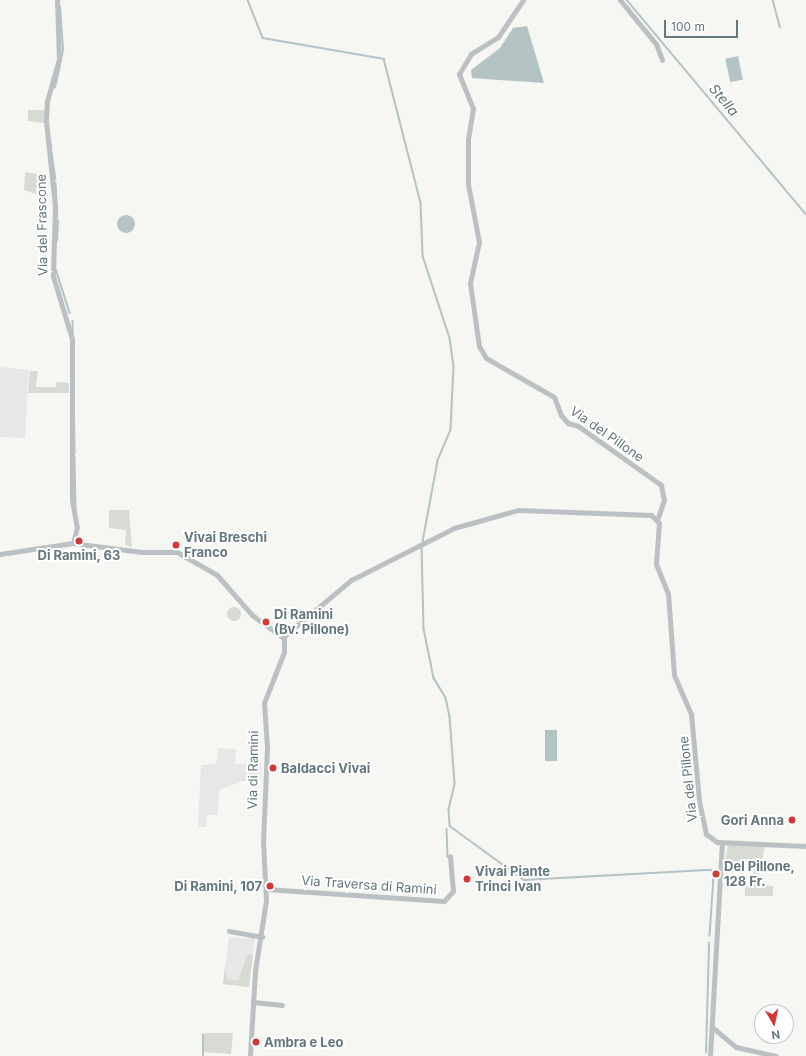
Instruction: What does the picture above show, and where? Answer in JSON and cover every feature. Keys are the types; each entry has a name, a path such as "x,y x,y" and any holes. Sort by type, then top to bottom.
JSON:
{"street":[{"name":"Via del Frascone","path":"56,0 59,59 47,101 46,121 55,203 53,276 72,339 72,500 77,528 73,543"},
{"name":"Via del Pillone","path":"523,0 498,37 471,54 459,74 473,108 468,138 468,184 479,239 470,283 479,346 486,358 552,395 568,423 578,426 661,486 664,500 657,520 656,564 668,593 674,675 691,714 704,826 710,839 722,842"},
{"path":"620,0 656,44 662,60"},
{"path":"0,554 73,543 184,555 220,577 252,615 283,637 348,582 388,565 429,538 518,510 646,514 657,520"},
{"name":"Via di Ramini","path":"250,1056 253,1002 262,937 266,889 263,841 267,747 263,706 267,688 284,652 283,637"},
{"path":"710,1056 722,842 806,846"},
{"name":"Via Traversa di Ramini","path":"266,889 444,901 453,892 450,856"},
{"path":"229,931 262,937"},
{"path":"253,1002 282,1005"},
{"path":"712,1027 742,1050 776,1056"}],"shaded area":[{"path":"527,26 544,83 472,78 471,70 500,48 513,28"},
{"path":"738,56 743,79 730,82 725,59"},
{"path":"28,110 45,110 45,123 28,121"},
{"path":"25,172 37,174 36,194 24,190"},
{"path":"122,215 130,215 135,220 133,231 130,233 122,233 117,228 117,220"},
{"path":"0,367 29,370 25,438 0,437"},
{"path":"30,371 38,371 36,387 56,387 56,382 69,383 69,393 28,393"},
{"path":"109,510 129,510 132,547 125,545 126,530 109,528"},
{"path":"231,607 237,607 241,611 241,617 237,621 231,621 227,617 227,611"},
{"path":"545,730 557,730 557,761 545,761"},
{"path":"218,748 236,749 235,764 261,763 261,780 243,781 219,790 218,815 207,815 206,827 198,827 201,765 216,764"},
{"path":"728,845 765,846 757,882 759,885 773,886 773,896 745,896 745,886 753,886 754,862 725,861"},
{"path":"248,936 255,938 249,987 223,984 229,937 247,939"},
{"path":"247,955 253,955 249,987 223,984 225,966 227,979 238,981"},
{"path":"204,1033 233,1033 231,1054 204,1052"}],"waterway":[{"path":"248,0 263,38 384,59 421,203 423,256 450,338 454,366 451,430 438,461 423,542"},
{"name":"Stella","path":"627,0 806,214"},
{"path":"773,0 780,27"},
{"path":"55,88 63,49 60,7"},
{"path":"50,138 52,148"},
{"path":"52,152 56,179"},
{"path":"56,183 58,217"},
{"path":"57,241 58,221"},
{"path":"56,269 70,313"},
{"path":"73,321 75,453"},
{"path":"75,457 76,511"},
{"path":"422,546 424,629 434,678 446,698 450,717 455,784 449,810 450,826 524,880 711,870 714,877 710,936"},
{"path":"447,829 448,857"},
{"path":"706,1053 709,943"},
{"path":"203,1035 203,1056"}],"place":[{"name":"Di Ramini, 63","path":"79,541"},
{"name":"Vivai Breschi Franco","path":"176,545"},
{"name":"Di Ramini (Bv. Pillone)","path":"266,622"},
{"name":"Baldacci Vivai","path":"273,768"},
{"name":"Gori Anna","path":"792,820"},
{"name":"Del Pillone, 128 Fr.","path":"716,874"},
{"name":"Vivai Piante Trinci Ivan","path":"467,879"},
{"name":"Di Ramini, 107","path":"270,886"},
{"name":"Ambra e Leo","path":"256,1042"}]}
